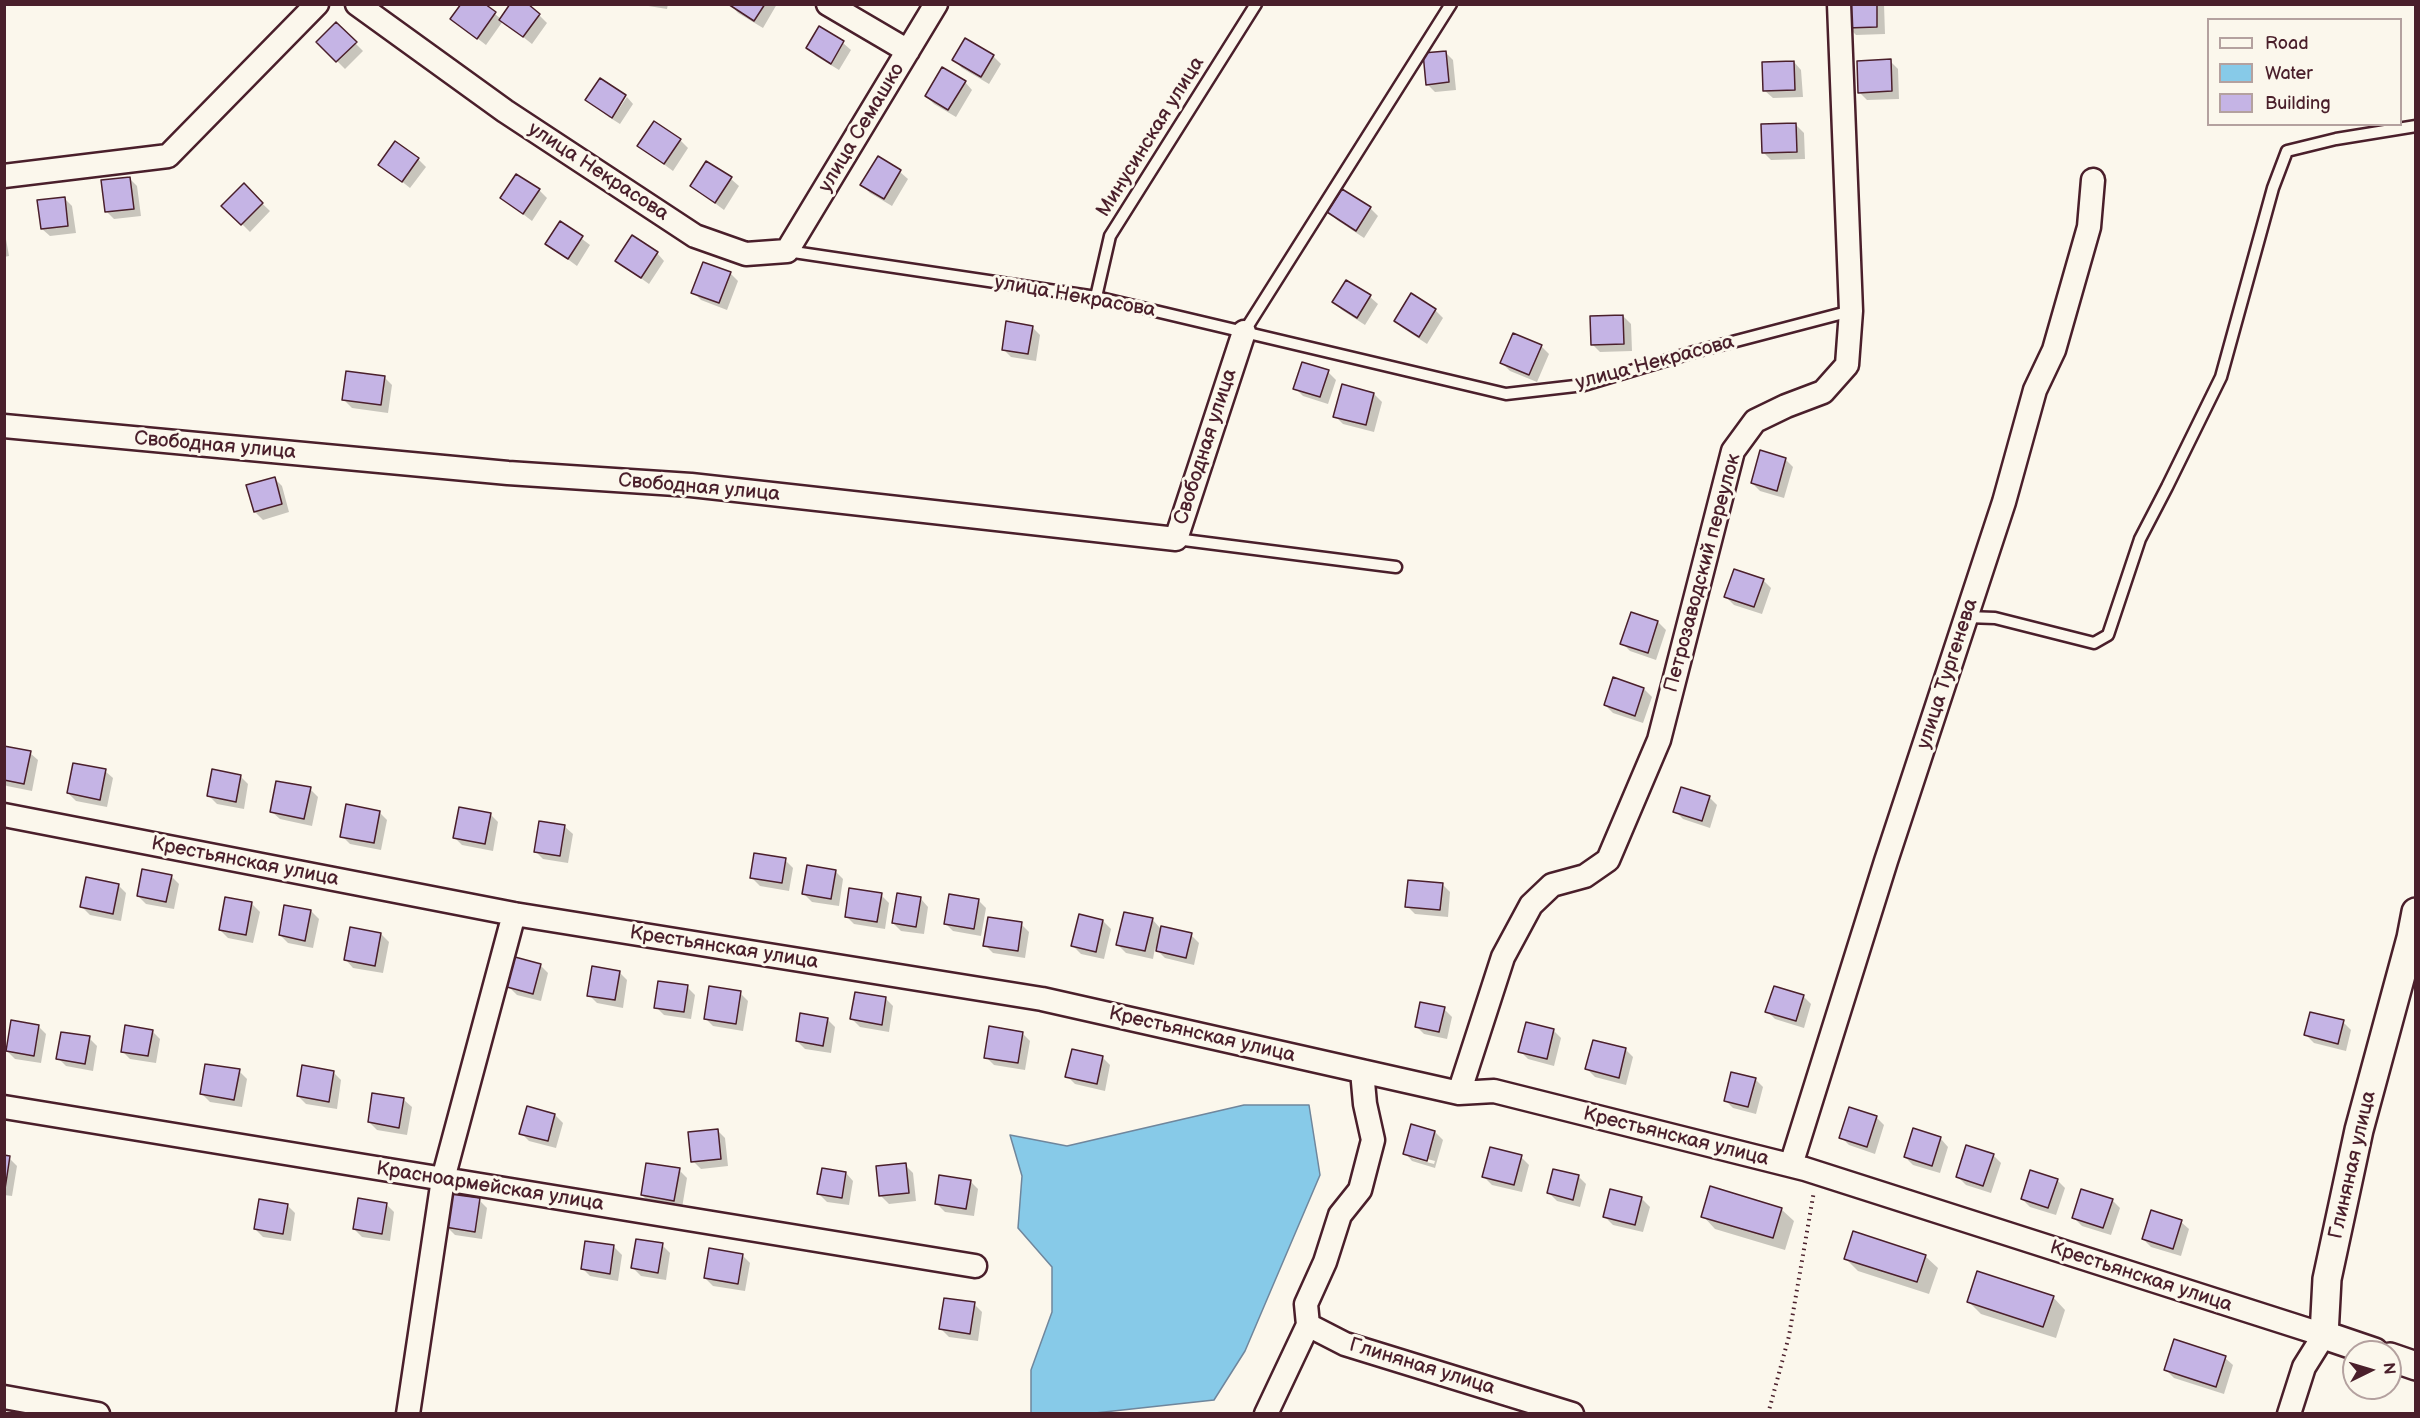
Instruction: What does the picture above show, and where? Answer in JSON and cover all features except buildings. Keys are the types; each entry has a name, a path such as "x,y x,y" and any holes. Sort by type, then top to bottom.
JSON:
{"street":[{"path":"4,176 168,156 317,4"},
{"name":"улица Некрасова","path":"357,4 505,111 695,236 746,254 787,251"},
{"path":"828,4 908,51"},
{"name":"улица Семашко","path":"787,251 936,4"},
{"name":"Петрозаводский переулок","path":"1459,1093 1503,957 1531,905 1552,885 1585,876 1608,860 1659,740 1733,451 1755,421 1823,392 1847,365 1851,311 1839,4"},
{"name":"улица Тургенева","path":"1791,1165 1886,861 2004,502 2035,390 2054,350 2089,227 2093,180"},
{"name":"Свободная улица","path":"4,426 508,473 691,485 1176,539 1244,332"},
{"name":"Крестьянская улица","path":"4,815 514,914 1042,999 1459,1093 1494,1091 1791,1165 2342,1341"},
{"path":"408,1413 443,1179 514,914"},
{"name":"Глиняная улица","path":"2289,1413 2304,1367 2324,1335 2327,1279 2352,1164 2414,930"},
{"path":"1266,1413 1308,1325 1306,1304 1325,1262 1340,1215 1360,1190 1373,1140 1365,1104 1362,1071"},
{"name":"Красноармейская улица","path":"4,1107 975,1266"},
{"name":"Глиняная улица","path":"1308,1325 1345,1344 1572,1413"},
{"path":"4,1397 98,1413"}],"lane":[{"name":"Минусинская улица","path":"1096,297 1110,236 1256,4"},
{"path":"1244,332 1451,4"},
{"path":"1967,617 1995,618 2094,643 2108,636 2140,539 2168,488 2221,377 2273,188 2287,151 2336,139 2415,126"},
{"name":"улица Некрасова","path":"787,251 1096,297 1506,394 1584,385 1694,352 1851,311"},
{"path":"1176,539 1396,567"}],"path":[{"path":"1768,1413 1789,1336 1817,1173"}],"water":[{"path":"1244,1105 1309,1105 1320,1175 1245,1351 1214,1400 1095,1413 1031,1413 1031,1370 1052,1312 1052,1267 1018,1228 1022,1176 1010,1135 1067,1146"}]}
